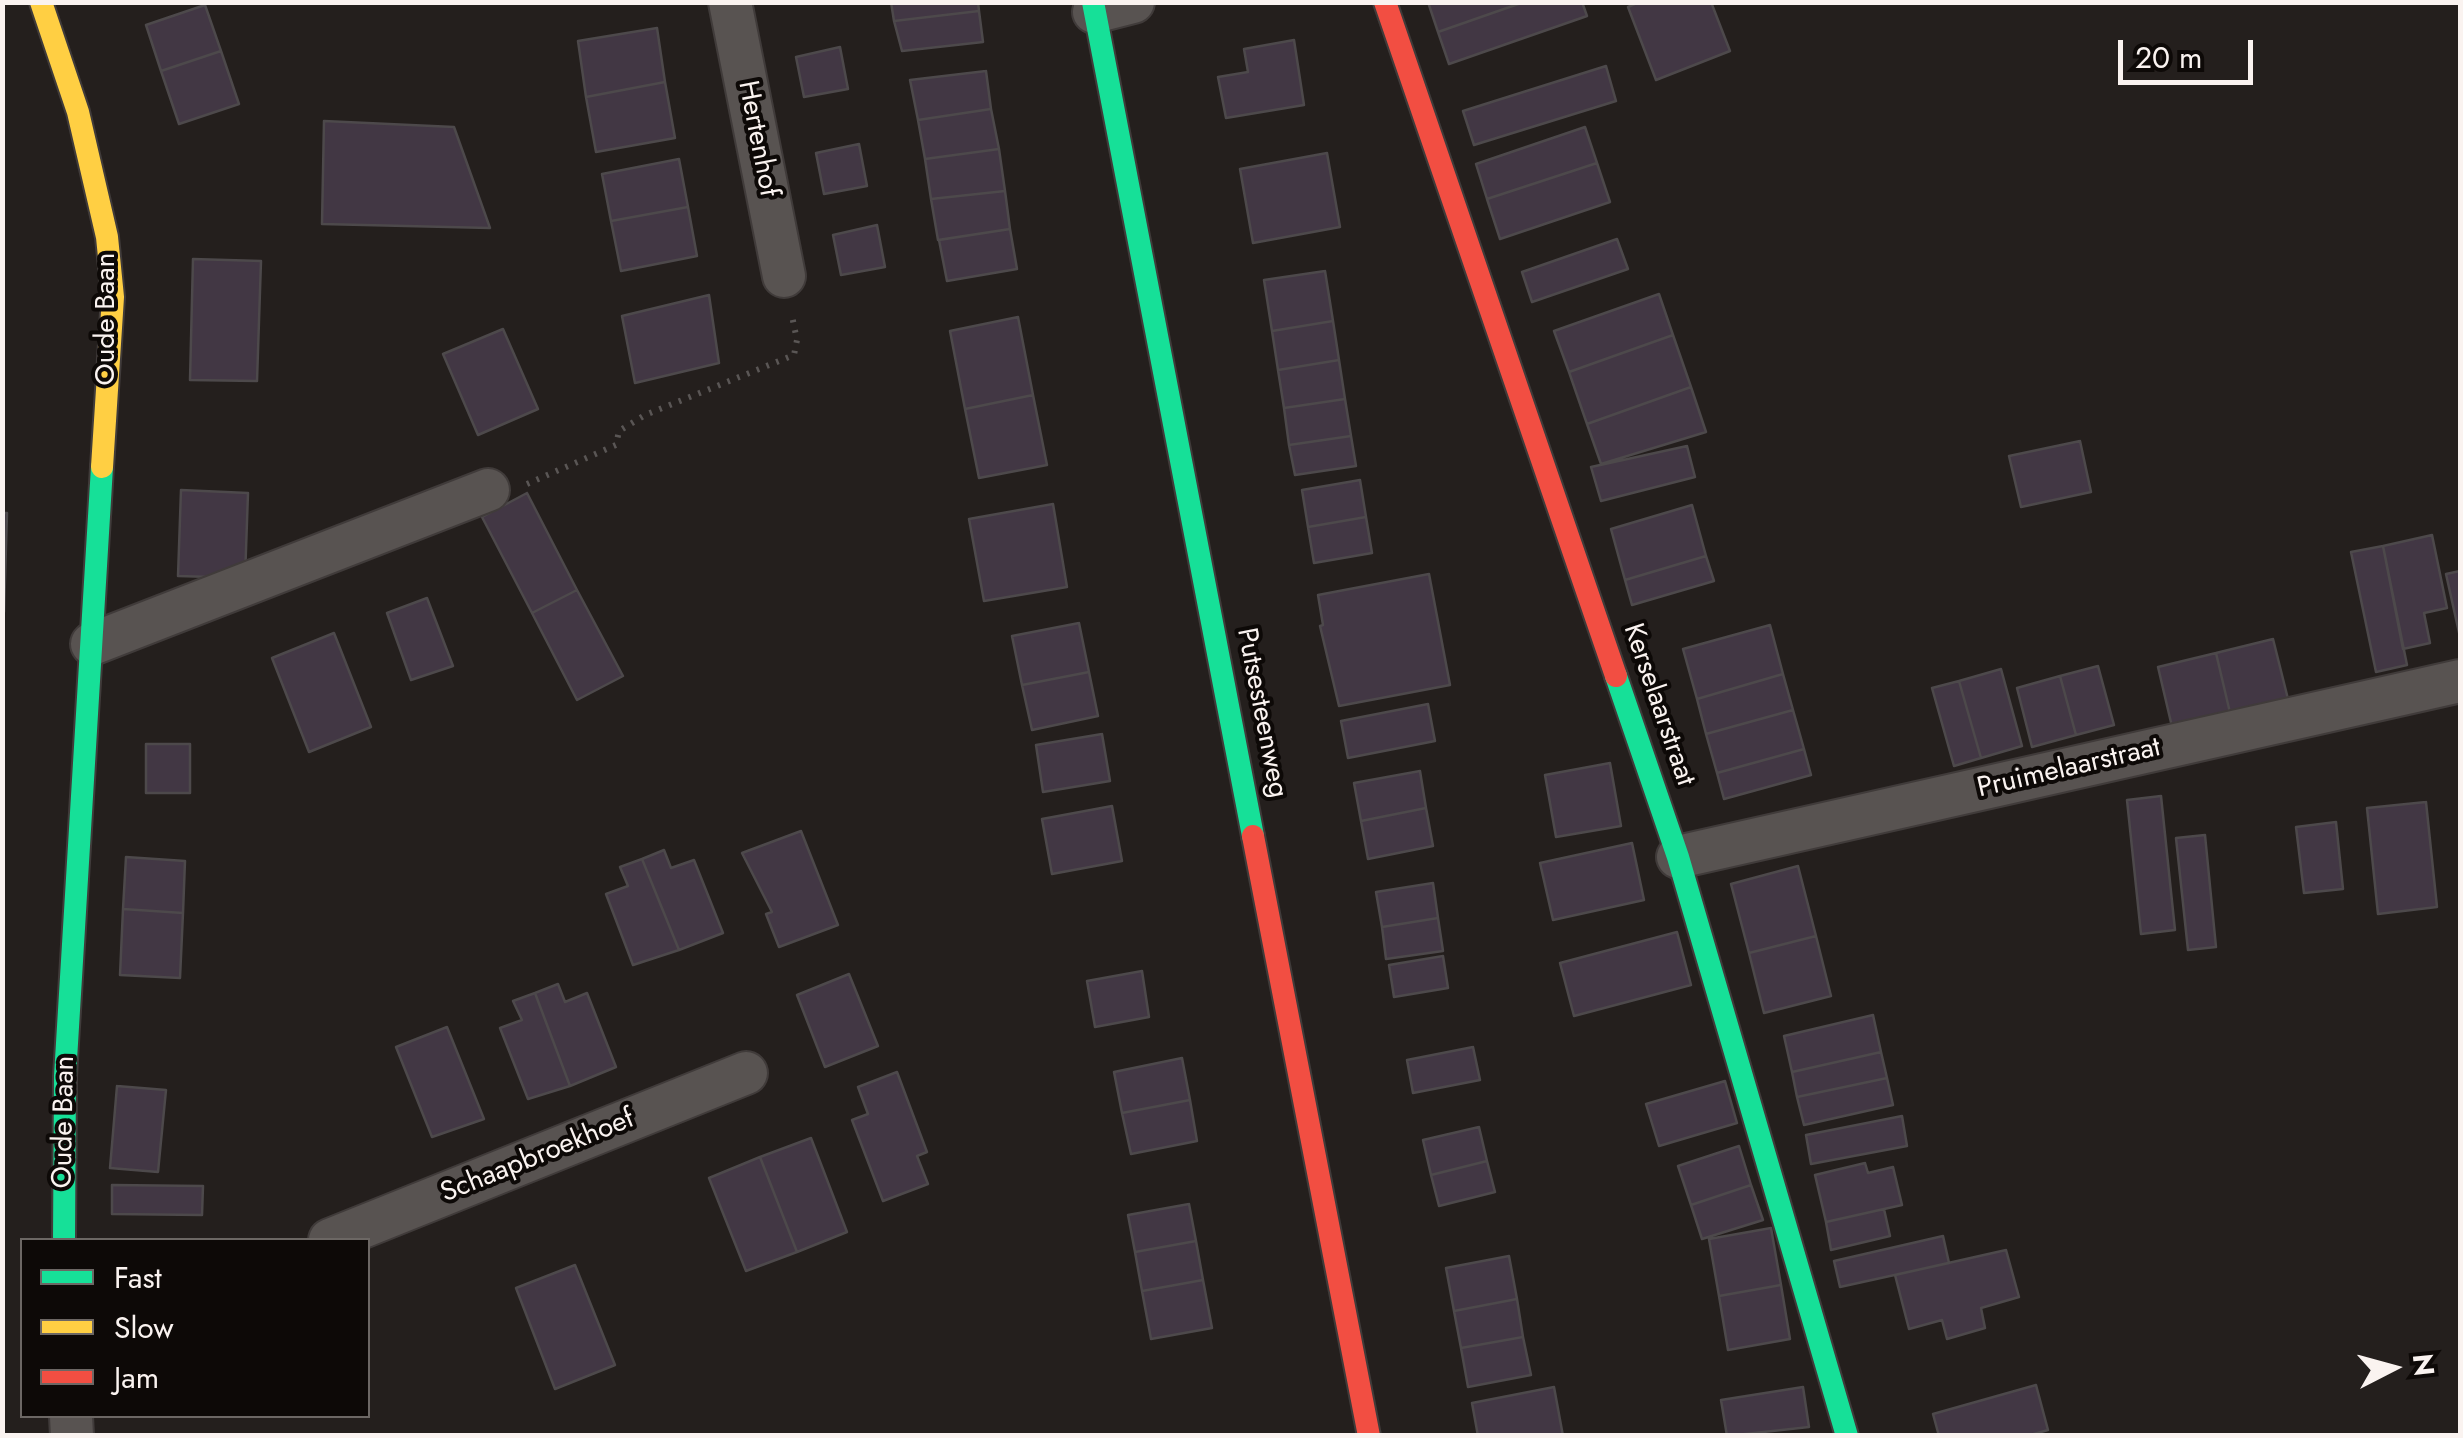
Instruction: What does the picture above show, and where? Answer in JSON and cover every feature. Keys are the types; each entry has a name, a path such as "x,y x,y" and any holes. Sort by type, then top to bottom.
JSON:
{"street":[{"name":"Oude Baan","path":"41,2 78,112 107,237 112,297 64,1076 64,1238"},
{"name":"Hertenhof","path":"730,2 784,276"},
{"name":"Kerselaarstraat","path":"1385,2 1678,857 1847,1436"},
{"name":"Putsesteenweg","path":"1107,6 1370,1436"},
{"path":"92,644 488,490"},
{"name":"Pruimelaarstraat","path":"1678,857 2460,681"},
{"name":"Schaapbroekhoef","path":"335,1238 746,1073"}],"path":[{"path":"488,490 510,492 616,445 619,430 645,415 794,355 797,340 784,276"}],"building":[{"path":"891,2 978,2 979,11 894,21"},
{"path":"1428,2 1524,2 1438,32"},
{"path":"1524,2 1582,2 1587,16 1449,64 1438,32"},
{"path":"1639,2 1711,2 1730,51 1656,80 1628,7"},
{"path":"205,5 221,51 161,71 146,25"},
{"path":"979,11 983,42 902,51 894,21"},
{"path":"657,28 665,82 586,97 578,41"},
{"path":"1294,40 1304,105 1226,118 1218,77 1248,72 1244,49"},
{"path":"840,47 848,89 804,97 796,57"},
{"path":"221,51 239,104 179,124 161,71"},
{"path":"1606,66 1616,101 1474,145 1463,111"},
{"path":"986,71 991,109 918,120 910,80"},
{"path":"665,82 675,138 596,152 586,97"},
{"path":"991,109 999,149 925,159 918,120"},
{"path":"324,121 454,127 490,228 322,224"},
{"path":"1585,127 1597,163 1487,199 1476,164"},
{"path":"859,144 867,186 824,194 816,153"},
{"path":"999,149 1005,191 931,199 925,159"},
{"path":"1327,153 1340,227 1253,243 1240,169"},
{"path":"679,159 688,207 611,221 602,174"},
{"path":"1597,163 1610,202 1500,239 1487,199"},
{"path":"1005,191 1010,229 938,240 931,199"},
{"path":"688,207 697,256 621,271 611,221"},
{"path":"877,225 885,267 841,275 833,235"},
{"path":"1010,229 1017,269 947,281 939,240"},
{"path":"1617,239 1628,269 1532,302 1522,272"},
{"path":"193,259 261,261 257,381 190,380"},
{"path":"1325,271 1333,321 1272,331 1264,280"},
{"path":"1659,294 1673,335 1569,372 1554,331"},
{"path":"709,295 719,363 635,383 622,316"},
{"path":"1018,317 1033,395 965,409 950,331"},
{"path":"1333,321 1339,360 1278,370 1272,331"},
{"path":"503,329 538,409 478,435 443,354"},
{"path":"1673,335 1691,387 1587,424 1569,372"},
{"path":"1339,360 1345,399 1284,408 1278,370"},
{"path":"1691,387 1706,432 1601,464 1587,424"},
{"path":"1033,395 1047,465 979,478 965,409"},
{"path":"1345,399 1351,436 1289,445 1284,408"},
{"path":"1351,436 1356,466 1295,475 1289,445"},
{"path":"2080,441 2091,492 2021,507 2009,456"},
{"path":"1687,446 1695,477 1601,501 1591,467"},
{"path":"1360,480 1366,517 1308,527 1302,490"},
{"path":"181,490 248,493 245,578 178,576"},
{"path":"527,493 577,590 532,613 482,517"},
{"path":"1053,504 1067,587 984,601 969,519"},
{"path":"1692,505 1706,556 1625,580 1611,529"},
{"path":"2,513 7,513 4,612 2,612"},
{"path":"1366,517 1372,553 1314,563 1308,527"},
{"path":"2432,535 2447,608 2424,613 2430,643 2403,649 2383,546"},
{"path":"2383,546 2407,665 2376,672 2351,552"},
{"path":"1706,556 1714,581 1632,605 1625,580"},
{"path":"2460,571 2460,637 2446,574"},
{"path":"1429,574 1450,685 1339,706 1320,626 1323,625 1318,595"},
{"path":"577,590 623,676 577,700 532,613"},
{"path":"427,598 453,666 411,680 387,613"},
{"path":"1079,623 1089,672 1022,685 1012,636"},
{"path":"1770,625 1783,674 1697,699 1683,649"},
{"path":"334,633 371,727 309,752 272,658"},
{"path":"2273,639 2289,703 2231,717 2216,653"},
{"path":"2216,653 2231,717 2173,731 2158,667"},
{"path":"2098,666 2114,725 2076,735 2060,676"},
{"path":"2001,669 2022,746 1981,758 1959,681"},
{"path":"1089,672 1098,716 1032,730 1022,685"},
{"path":"1783,674 1793,710 1706,734 1697,699"},
{"path":"2060,676 2076,735 2032,747 2017,688"},
{"path":"1959,681 1981,758 1954,766 1932,688"},
{"path":"1428,704 1435,741 1348,758 1341,721"},
{"path":"1793,710 1804,749 1717,773 1706,734"},
{"path":"1102,734 1110,781 1043,792 1036,745"},
{"path":"146,744 190,744 190,793 146,793"},
{"path":"1804,749 1811,775 1724,799 1717,773"},
{"path":"1610,763 1621,826 1556,837 1545,775"},
{"path":"1420,771 1426,808 1361,821 1354,783"},
{"path":"2161,796 2175,930 2141,934 2127,800"},
{"path":"2426,802 2437,907 2378,914 2367,808"},
{"path":"1112,806 1122,861 1052,874 1042,819"},
{"path":"1426,808 1433,846 1368,859 1361,821"},
{"path":"2336,822 2343,889 2304,893 2296,827"},
{"path":"801,831 838,925 779,947 766,914 772,912 742,853"},
{"path":"2205,835 2216,947 2188,950 2176,838"},
{"path":"1632,843 1644,900 1553,920 1540,863"},
{"path":"664,850 671,868 694,860 723,933 679,950 642,859"},
{"path":"126,857 185,861 183,913 123,909"},
{"path":"642,859 679,950 633,965 606,894 628,886 620,867"},
{"path":"1798,866 1816,936 1749,953 1731,884"},
{"path":"1433,883 1438,918 1382,927 1376,892"},
{"path":"123,909 183,913 180,978 120,975"},
{"path":"1438,918 1443,951 1386,959 1382,927"},
{"path":"1677,932 1691,985 1574,1016 1560,963"},
{"path":"1816,936 1831,996 1764,1013 1749,953"},
{"path":"1443,956 1448,988 1394,997 1389,965"},
{"path":"1142,971 1149,1017 1095,1027 1087,981"},
{"path":"849,974 878,1046 825,1067 797,995"},
{"path":"558,984 565,1002 587,993 616,1067 570,1086 535,993"},
{"path":"535,993 570,1086 528,1099 500,1028 522,1020 513,1001"},
{"path":"1873,1015 1881,1052 1792,1072 1784,1036"},
{"path":"447,1027 484,1119 432,1137 396,1047"},
{"path":"1473,1047 1480,1080 1413,1093 1407,1060"},
{"path":"1881,1052 1887,1078 1797,1097 1792,1072"},
{"path":"1182,1058 1190,1100 1122,1113 1114,1072"},
{"path":"897,1072 927,1152 917,1156 928,1184 883,1201 852,1120 868,1114 858,1087"},
{"path":"1887,1078 1893,1105 1804,1125 1797,1097"},
{"path":"1725,1081 1737,1123 1659,1146 1646,1104"},
{"path":"117,1086 166,1090 158,1172 110,1168"},
{"path":"1190,1100 1197,1141 1131,1154 1122,1113"},
{"path":"1902,1116 1907,1146 1811,1164 1806,1135"},
{"path":"1479,1127 1487,1161 1431,1175 1423,1140"},
{"path":"811,1138 847,1232 797,1252 760,1157"},
{"path":"1739,1146 1751,1185 1691,1205 1678,1166"},
{"path":"760,1157 797,1252 746,1271 709,1178"},
{"path":"1487,1161 1495,1192 1439,1206 1431,1175"},
{"path":"1865,1163 1868,1173 1893,1167 1902,1205 1826,1222 1815,1175"},
{"path":"112,1185 203,1186 202,1215 112,1214"},
{"path":"1751,1185 1763,1220 1702,1239 1691,1205"},
{"path":"1189,1204 1196,1241 1135,1252 1128,1215"},
{"path":"1884,1209 1890,1236 1831,1250 1826,1222"},
{"path":"1771,1228 1781,1285 1719,1296 1709,1239"},
{"path":"1943,1236 1949,1263 1840,1287 1834,1261"},
{"path":"1196,1241 1203,1280 1142,1291 1135,1252"},
{"path":"2006,1250 2019,1297 1981,1308 1985,1328 1947,1339 1942,1320 1909,1329 1895,1275"},
{"path":"1509,1256 1517,1299 1454,1311 1446,1268"},
{"path":"575,1265 615,1365 555,1389 516,1288"},
{"path":"1203,1280 1212,1328 1151,1339 1142,1291"},
{"path":"1781,1285 1790,1339 1728,1350 1719,1296"},
{"path":"1517,1299 1523,1337 1461,1348 1454,1311"},
{"path":"1523,1337 1531,1375 1468,1387 1461,1348"},
{"path":"2036,1385 2048,1430 2027,1436 1939,1436 1933,1414"},
{"path":"1554,1387 1563,1436 1478,1436 1472,1403"},
{"path":"1803,1387 1809,1427 1727,1436 1721,1400"}],"traffic: fast":[{"path":"1093,2 1253,836"},
{"path":"64,1238 65,1076 102,467"},
{"path":"1616,676 1678,857 1847,1436"}],"traffic: slow":[{"path":"41,2 78,112 107,237 113,297 102,467"}],"traffic: jam":[{"path":"1385,2 1616,676"},
{"path":"1253,836 1369,1436"}]}
